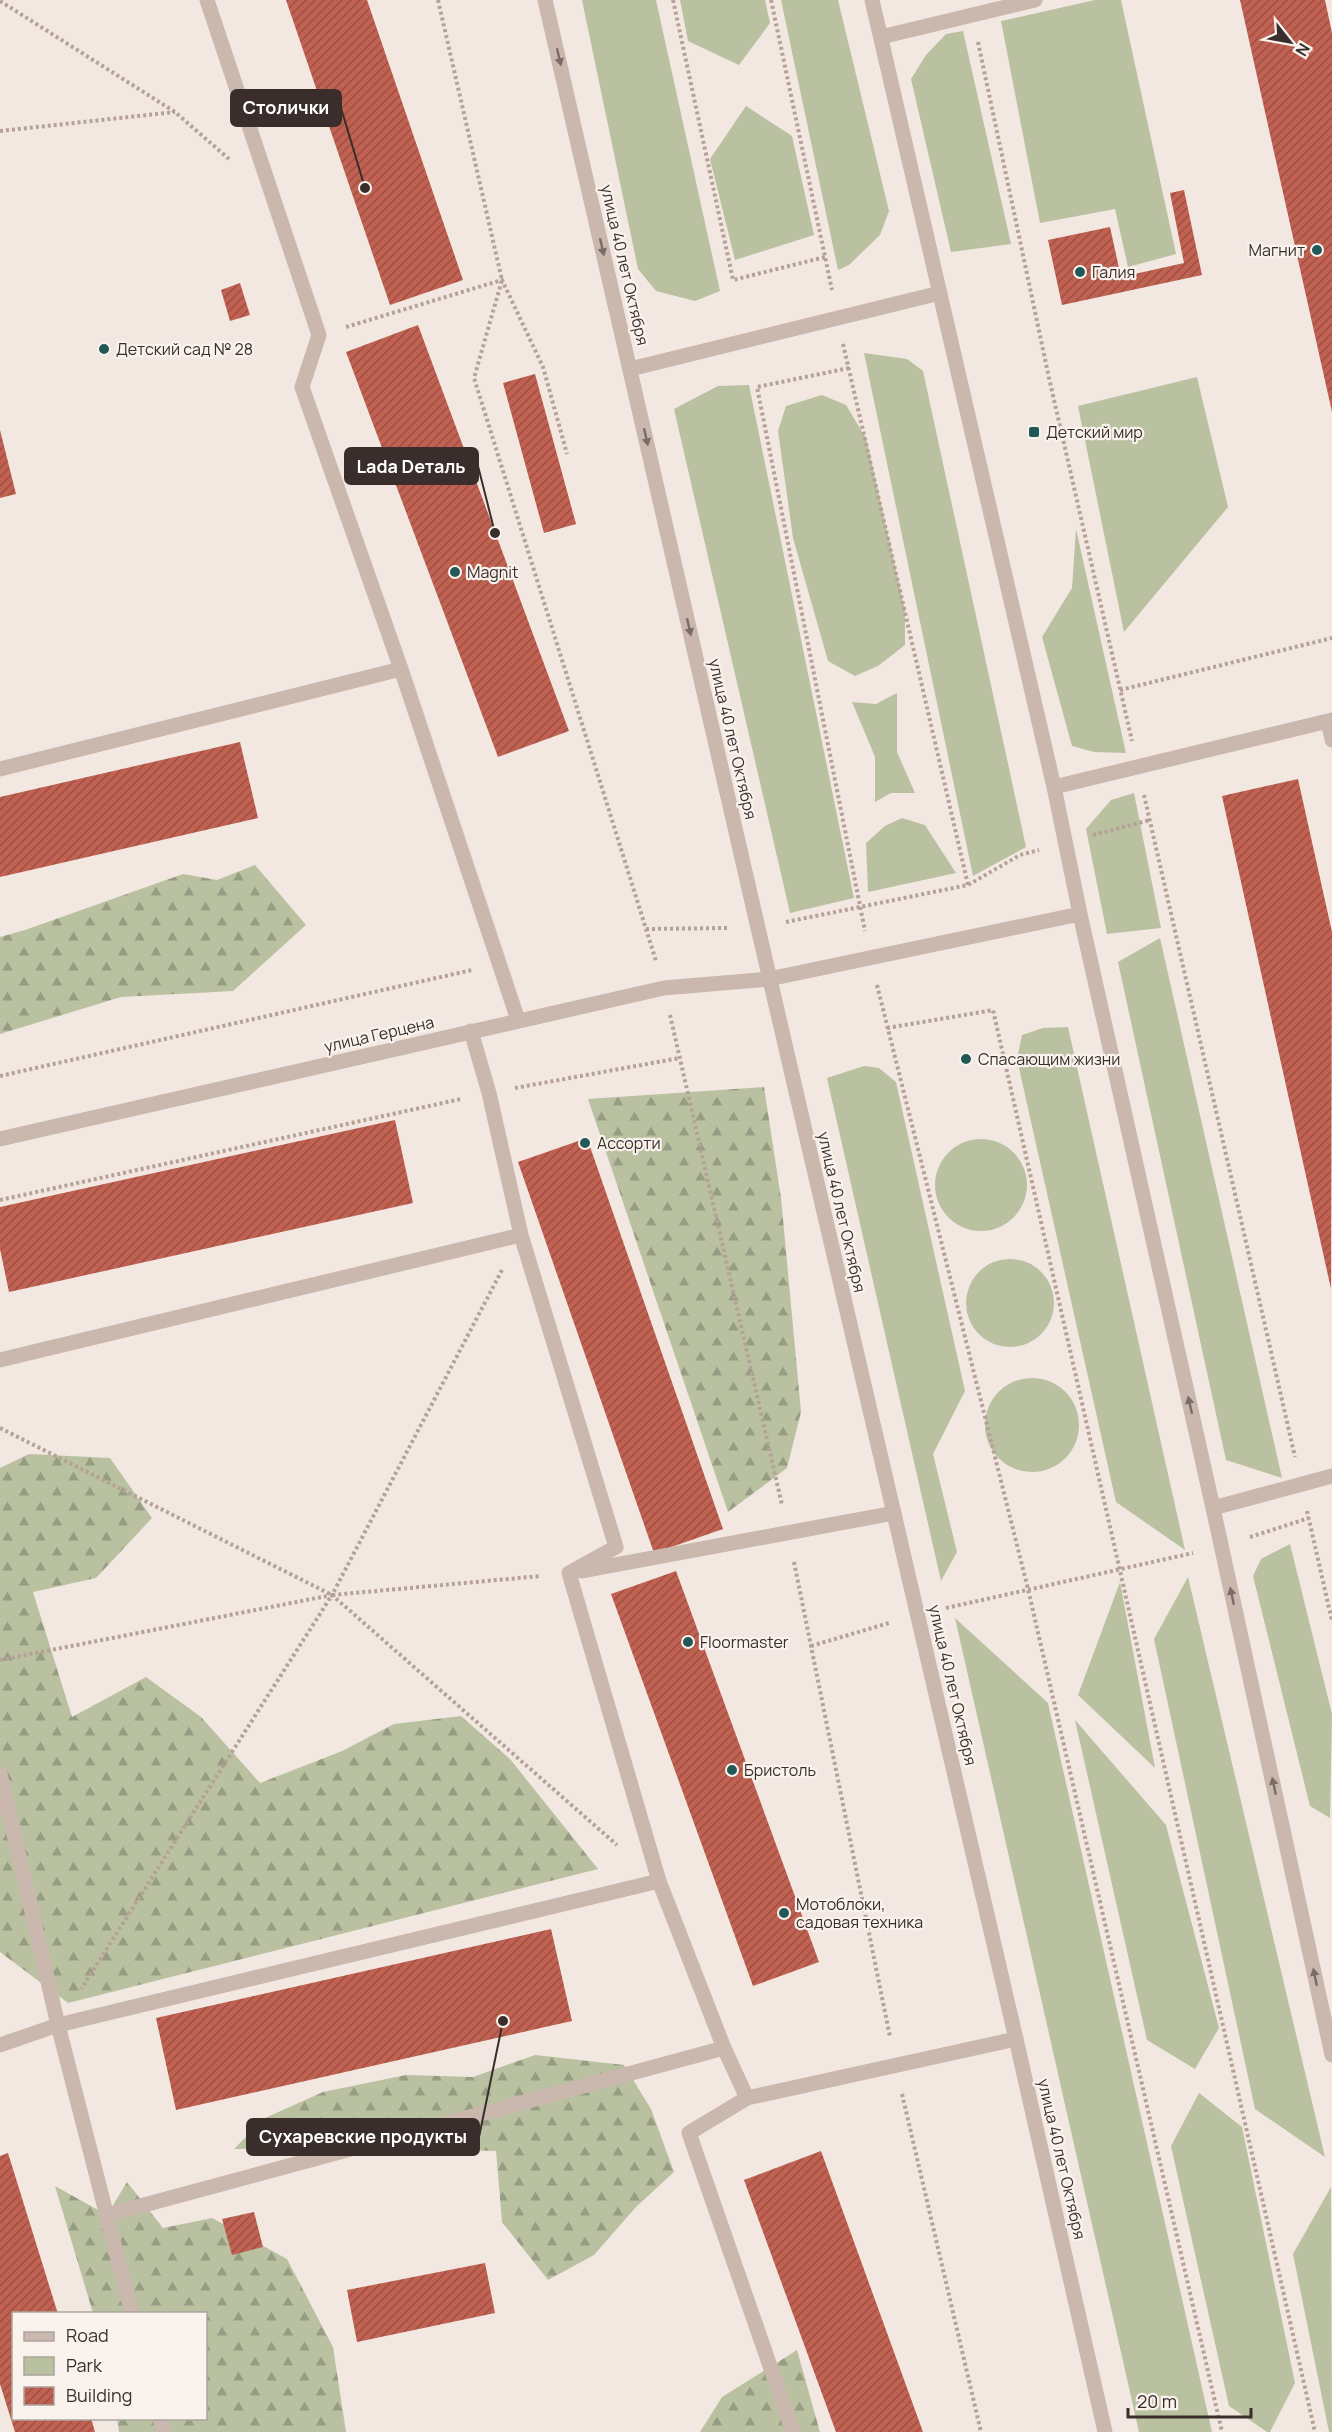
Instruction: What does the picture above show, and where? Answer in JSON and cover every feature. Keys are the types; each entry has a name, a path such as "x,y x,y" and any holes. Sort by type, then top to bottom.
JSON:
{"street":[{"path":"207,0 319,335 302,387 401,669 518,1020"},
{"name":"улица 40 лет Октября","path":"545,0 1105,2432"},
{"path":"872,0 1054,787 1080,914 1332,2055"},
{"path":"880,37 1035,0"},
{"path":"630,369 940,293"},
{"path":"0,769 401,669"},
{"path":"1054,787 1330,721 1332,740"},
{"name":"улица Герцена","path":"0,1139 664,988 769,979 1080,914"},
{"path":"471,1031 489,1093 520,1235 616,1547 569,1573"},
{"path":"0,1360 520,1235"},
{"path":"1213,1508 1332,1476"},
{"path":"569,1573 894,1513"},
{"path":"569,1573 658,1881 724,2048 747,2098"},
{"path":"0,1774 58,2025 132,2312"},
{"path":"0,2045 58,2025 658,1881"},
{"path":"793,2432 689,2133 747,2098 1016,2039"},
{"path":"107,2215 724,2048"}],"path":[{"path":"438,0 502,280 543,367 567,454"},
{"path":"673,0 733,280 825,257"},
{"path":"771,0 837,318 968,885"},
{"path":"0,2 175,112 273,196"},
{"path":"973,15 1049,378 1332,1621"},
{"path":"0,131 175,112"},
{"path":"319,335 502,280"},
{"path":"502,280 474,378 664,988 788,1533 895,2064 981,2432"},
{"path":"849,368 757,387 871,958 1028,1589 1222,2432"},
{"path":"1120,690 1332,638"},
{"path":"646,929 758,928 968,885 1020,855"},
{"path":"0,1076 499,964"},
{"path":"887,1028 993,1010 1315,2432"},
{"path":"0,1200 489,1093 680,1058"},
{"path":"58,2025 332,1595 520,1235"},
{"path":"0,1428 332,1595 623,1850"},
{"path":"811,1646 918,1614 1221,1546 1309,1518"},
{"path":"0,1660 332,1595 569,1573"}],"green space":[{"path":"582,0 656,0 720,291 695,301 656,291 638,269"},
{"path":"680,0 765,0 770,23 739,65 688,41"},
{"path":"781,0 838,0 889,211 880,235 849,265 838,270"},
{"path":"1095,0 1121,0 1176,254 1128,267 1115,209 1040,223 1001,21"},
{"path":"963,31 1011,244 951,252 911,79 926,55 946,34"},
{"path":"746,106 792,136 814,235 735,260 710,159"},
{"path":"864,353 907,359 923,371 1026,847 973,876"},
{"path":"1197,377 1228,507 1124,632 1078,406"},
{"path":"749,385 854,898 790,913 674,409 718,386"},
{"path":"822,395 846,405 866,438 905,610 905,645 878,666 855,676 828,661 793,538 778,431 786,406"},
{"path":"1076,529 1126,753 1094,752 1072,746 1042,637 1072,588"},
{"path":"897,693 897,752 915,793 891,793 875,802 875,757 852,702 876,704"},
{"path":"1134,793 1161,928 1107,934 1086,829 1111,800"},
{"path":"902,818 925,825 956,873 868,892 866,843 885,826"},
{"path":"255,865 306,925 233,991 121,997 0,1034 0,937 183,874 217,880"},
{"path":"1160,938 1282,1478 1226,1460 1118,962"},
{"path":"1068,1027 1185,1550 1116,1502 1017,1059 1022,1035 1043,1028"},
{"path":"864,1066 879,1068 896,1082 965,1391 933,1454 957,1552 941,1581 827,1078"},
{"path":"764,1087 781,1198 801,1412 787,1468 728,1512 588,1099"},
{"path":"981,1139 999,1142 1014,1152 1024,1167 1027,1185 1024,1203 1014,1218 999,1228 981,1231 963,1228 948,1218 938,1203 935,1185 938,1167 948,1152 963,1142"},
{"path":"1010,1259 1027,1263 1041,1272 1050,1286 1054,1303 1050,1320 1041,1334 1027,1343 1010,1347 993,1343 979,1334 970,1320 966,1303 970,1286 979,1272 993,1263"},
{"path":"1032,1378 1050,1381 1065,1392 1076,1407 1079,1425 1076,1443 1065,1458 1050,1469 1032,1472 1014,1469 999,1458 988,1443 985,1425 988,1407 999,1392 1014,1381"},
{"path":"29,1454 110,1458 152,1518 96,1578 33,1592 72,1717 146,1677 201,1717 260,1783 342,1751 394,1724 461,1716 510,1759 598,1869 68,2003 0,1952 0,1468"},
{"path":"1290,1544 1332,1714 1330,1818 1310,1806 1253,1576 1261,1559"},
{"path":"1188,1577 1325,2157 1255,2109 1154,1639"},
{"path":"1120,1582 1155,1768 1078,1695"},
{"path":"955,1618 1048,1703 1212,2432 1139,2432"},
{"path":"1075,1720 1166,1825 1219,2028 1195,2069 1147,2040"},
{"path":"535,2055 624,2065 651,2109 674,2172 636,2207 594,2255 548,2280 502,2222 496,2151 374,2147 234,2149 265,2118 323,2092 406,2075 473,2077"},
{"path":"1199,2093 1242,2127 1295,2383 1270,2432 1229,2406 1171,2146"},
{"path":"127,2182 163,2228 212,2218 287,2259 333,2347 346,2432 119,2432 117,2420 207,2420 207,2312 93,2312 55,2186 107,2215"},
{"path":"1331,2187 1332,2432 1329,2432 1293,2254"},
{"path":"797,2350 820,2432 700,2432 722,2397"}],"building":[{"path":"286,0 367,0 463,280 390,305"},
{"path":"1240,0 1325,0 1332,33 1332,412"},
{"path":"1184,190 1202,275 1062,305 1048,240 1110,227 1121,277 1184,263 1170,193"},
{"path":"240,283 250,315 230,321 221,290"},
{"path":"418,325 569,731 498,757 346,352"},
{"path":"535,374 576,524 544,533 503,383"},
{"path":"0,430 16,494 0,498"},
{"path":"240,742 258,818 0,877 0,797"},
{"path":"1298,779 1332,932 1331,1289 1222,796"},
{"path":"395,1120 413,1203 9,1292 0,1249 0,1207"},
{"path":"587,1138 723,1529 654,1553 518,1162"},
{"path":"676,1571 819,1962 753,1986 611,1594"},
{"path":"551,1929 572,2021 176,2110 156,2018"},
{"path":"821,2151 923,2432 836,2432 744,2180"},
{"path":"8,2153 57,2312 12,2312 12,2420 92,2420 95,2432 15,2432 0,2384 0,2156"},
{"path":"254,2212 263,2247 232,2255 222,2219"},
{"path":"485,2263 495,2313 357,2342 347,2290"}],"place":[{"name":"Столички","path":"365,188"},
{"name":"Магнит","path":"1317,250"},
{"name":"Галия","path":"1080,272"},
{"name":"Детский сад № 28","path":"104,349"},
{"name":"Детский мир","path":"1034,432"},
{"name":"Lada Dеталь","path":"495,533"},
{"name":"Magnit","path":"455,572"},
{"name":"Спасающим жизни","path":"966,1059"},
{"name":"Ассорти","path":"585,1143"},
{"name":"Floormaster","path":"688,1642"},
{"name":"Бристоль","path":"732,1770"},
{"name":"Мотоблоки, садовая техника","path":"784,1913"},
{"name":"Сухаревские продукты","path":"503,2021"}]}
